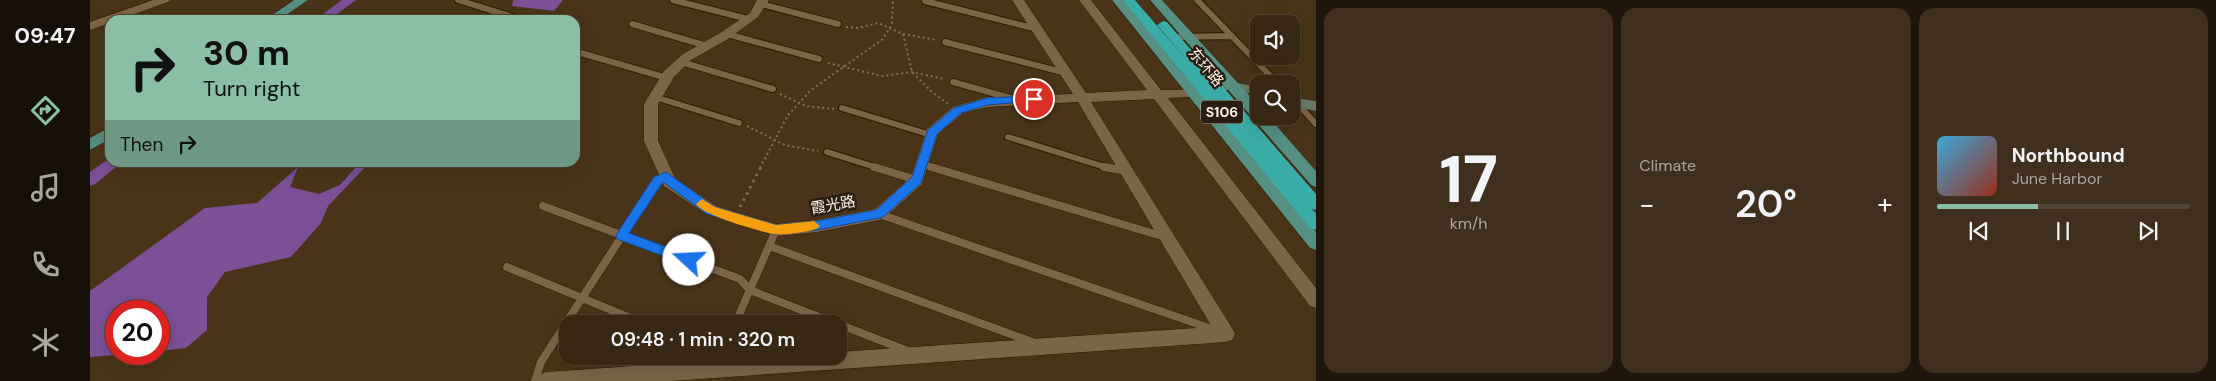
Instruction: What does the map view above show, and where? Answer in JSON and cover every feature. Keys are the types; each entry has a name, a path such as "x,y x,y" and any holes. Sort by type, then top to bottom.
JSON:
{"highway":[{"name":"东环路","path":"1129,0 1208,90 1316,224"},
{"name":"东环路","path":"1142,0 1173,37 1208,90 1313,197"}],"main road":[{"path":"279,15 302,0"},
{"path":"288,15 310,0"},
{"path":"1118,0 1208,90 1316,242"},
{"path":"1156,0 1250,106"},
{"path":"1267,125 1316,181"},
{"path":"90,137 105,127"},
{"path":"90,145 105,135"}],"street":[{"path":"121,15 164,0"},
{"path":"847,358 916,355 1226,334 1081,96 1018,0"},
{"path":"1085,0 1316,301"},
{"name":"霞光路","path":"762,2 754,15 727,34 687,56 667,78 651,104 651,141 668,182 711,210 776,230 817,226 879,214"},
{"path":"90,26 105,21"},
{"path":"1235,89 1250,93"},
{"path":"879,214 917,180 931,135 958,110 987,102 1208,90 1250,90"},
{"path":"1300,100 1316,102"},
{"path":"1300,101 1316,106"},
{"path":"546,381 699,365"}],"lane":[{"path":"458,0 506,15"},
{"path":"673,0 748,19"},
{"path":"1197,0 1269,75"},
{"path":"925,1 1037,29"},
{"path":"762,2 838,24"},
{"path":"632,24 707,46"},
{"path":"727,34 819,59"},
{"path":"1173,37 1232,36"},
{"path":"945,42 1066,73"},
{"path":"581,53 667,78"},
{"path":"681,62 773,89"},
{"path":"953,82 1018,100"},
{"path":"655,97 738,123"},
{"path":"1300,107 1316,124"},
{"path":"842,108 931,135"},
{"path":"1008,137 1112,169 1127,171"},
{"path":"827,152 917,180"},
{"path":"922,164 1167,237"},
{"path":"535,381 541,362 622,235 658,180 666,177"},
{"path":"543,206 740,279 750,290 814,315"},
{"path":"879,214 1226,334"},
{"path":"739,315 776,230"},
{"path":"769,246 1046,346"},
{"path":"507,267 623,315"},
{"path":"847,328 916,355"}],"path":[{"path":"734,217 788,115 812,90 883,39 890,28 894,12 892,0"},
{"path":"838,24 847,28 878,24 903,34 945,42"},
{"path":"903,34 912,72 931,91 958,110"},
{"path":"819,59 843,68 882,76 912,72 953,82"},
{"path":"773,89 797,104 820,109 842,108"},
{"path":"738,123 755,128 775,141 805,151 827,152"}],"shaded area":[{"path":"513,0 563,0 554,11 512,6"},
{"path":"298,167 290,187 319,194 340,185 356,167 365,167 328,206 321,223 291,257 225,272 207,297 207,330 186,348 170,350 170,300 105,300 105,356 90,357 90,291 205,208 257,203"}],"waterway":[{"path":"328,15 350,0"},
{"path":"90,180 108,167"}],"slow traffic":[{"path":"702,204 711,210 776,230 814,226"}],"route":[{"path":"689,260 622,235 658,180 666,177 668,182 711,210 776,230 817,226 879,214 917,180 932,132 958,110 987,102 1034,99"}]}
